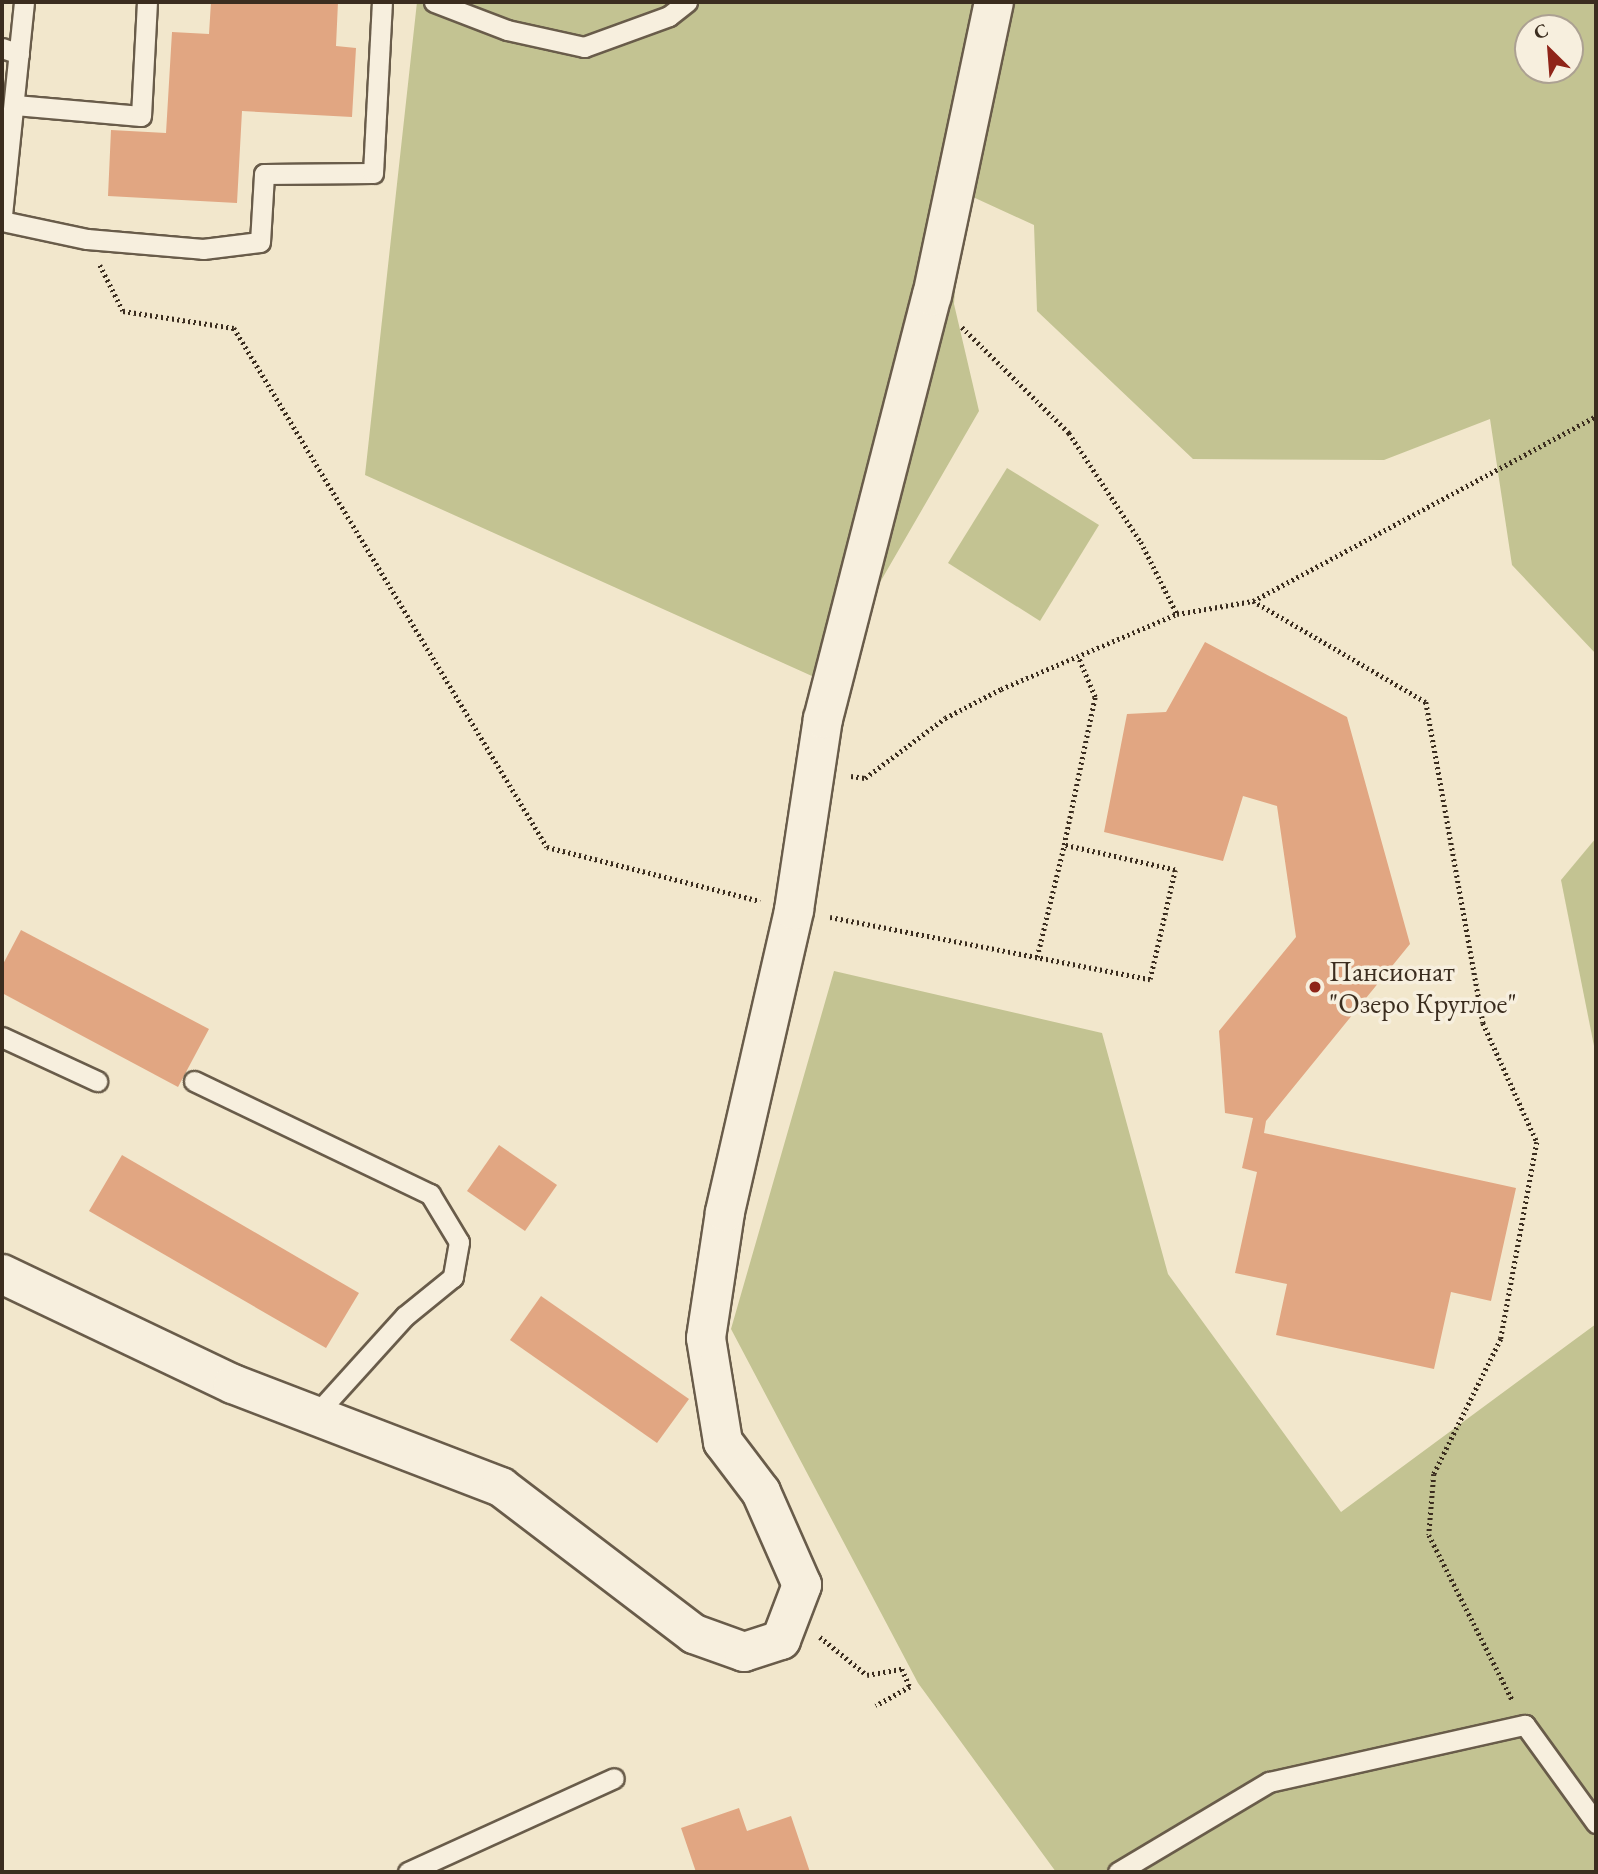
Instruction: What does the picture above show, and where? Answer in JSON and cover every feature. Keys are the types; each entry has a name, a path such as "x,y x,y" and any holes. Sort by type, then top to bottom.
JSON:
{"street":[{"path":"2,1274 233,1384 500,1487 694,1634 744,1652 781,1640 795,1616 802,1585 761,1492 723,1443 706,1338 725,1212 794,910 816,768 932,296 994,2"}],"lane":[{"path":"2,215 15,105 11,51 24,2"},
{"path":"15,105 141,116 147,2"},
{"path":"2,220 87,239 203,249 260,242 264,174 373,173 382,2"},
{"path":"433,2 507,30 584,47 669,16 687,2"},
{"path":"2,1037 97,1081"},
{"path":"194,1081 430,1194 459,1242 453,1277 405,1316 316,1414"},
{"path":"1118,1872 1269,1782 1525,1725 1596,1823"},
{"path":"408,1872 614,1778"}],"path":[{"path":"87,239 123,311 234,328 547,848 794,910 1150,979 1175,870 1064,845"},
{"path":"932,296 1069,433 1140,542 1177,614"},
{"path":"816,768 865,778 945,718 1177,614 1253,600 1596,416"},
{"path":"1253,600 1426,702 1483,1023 1537,1142 1501,1339 1434,1474 1429,1535 1525,1725"},
{"path":"1037,957 1064,845 1094,697 1078,657"},
{"path":"795,1616 867,1675 902,1669 910,1687 876,1706"}],"green space":[{"path":"417,2 1596,2 1596,654 1512,565 1490,419 1384,460 1193,459 1037,311 1034,225 962,192 954,304 979,411 823,681 365,475"},
{"path":"1007,468 1099,525 1040,621 948,563"},
{"path":"1596,838 1596,1056 1561,880"},
{"path":"834,971 1102,1033 1168,1274 1341,1512 1596,1324 1596,1872 1056,1872 918,1683 731,1329"}],"building":[{"path":"211,2 338,2 336,46 356,48 352,117 242,111 237,203 108,196 111,130 166,133 172,32 209,34"},
{"name":"Пансионат \"Озеро Круглое\"","path":"1205,642 1347,717 1410,944 1266,1121 1264,1133 1516,1188 1491,1301 1451,1292 1434,1369 1276,1335 1287,1284 1235,1273 1257,1172 1242,1168 1253,1118 1225,1113 1219,1031 1296,937 1277,806 1243,796 1223,861 1104,832 1127,714 1166,712"},
{"path":"21,930 209,1029 178,1087 2,993 2,966"},
{"path":"499,1145 557,1185 525,1231 467,1191"},
{"path":"122,1155 359,1293 326,1348 89,1211"},
{"path":"541,1296 689,1399 657,1443 510,1340"},
{"path":"739,1808 747,1831 791,1816 810,1872 696,1872 681,1828"}],"place":[{"name":"Пансионат \"Озеро Круглое\"","path":"1315,987"}]}
